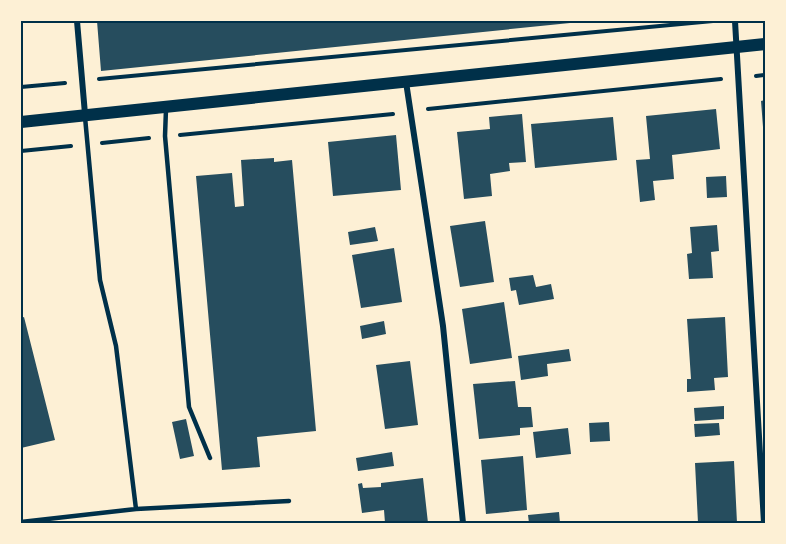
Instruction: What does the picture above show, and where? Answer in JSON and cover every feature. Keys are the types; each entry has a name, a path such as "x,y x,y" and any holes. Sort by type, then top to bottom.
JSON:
{"main road":[{"path":"21,122 765,44"}],"street":[{"path":"77,21 84,114"},
{"path":"735,21 764,523"},
{"path":"406,82 443,326 463,523"}],"lane":[{"path":"166,106 165,136 189,407 210,458"},
{"path":"84,114 100,280 116,346 136,509"},
{"path":"21,522 136,509 289,501"}],"path":[{"path":"21,87 713,21"},
{"path":"21,151 765,75"}],"building":[{"path":"97,21 570,21 570,23 101,71"},
{"path":"765,100 765,127 763,127 761,101"},
{"path":"716,109 720,149 672,155 674,179 653,181 655,200 640,202 636,160 650,159 646,116"},
{"path":"522,114 526,162 509,163 510,171 490,174 492,196 464,199 457,132 490,129 489,117"},
{"path":"613,117 617,160 535,168 531,124"},
{"path":"396,135 401,190 333,196 328,142"},
{"path":"274,158 274,162 292,160 316,431 257,437 260,467 222,470 196,176 232,173 235,207 244,206 241,160"},
{"path":"726,176 727,197 707,198 706,177"},
{"path":"485,221 494,282 460,287 450,226"},
{"path":"717,225 719,251 711,252 713,278 689,279 687,254 692,253 690,227"},
{"path":"375,227 378,241 350,245 348,232"},
{"path":"394,248 402,302 361,308 352,255"},
{"path":"533,275 536,287 551,284 554,299 519,305 516,290 511,291 509,278"},
{"path":"504,302 512,358 470,364 462,309"},
{"path":"24,317 55,440 21,448 21,318"},
{"path":"725,317 728,377 714,378 715,390 687,392 687,379 691,379 687,319"},
{"path":"384,321 386,334 362,339 360,326"},
{"path":"569,349 571,361 547,364 548,376 521,380 518,356"},
{"path":"410,361 418,425 385,429 376,365"},
{"path":"515,381 518,407 531,407 533,427 520,428 520,435 479,439 473,384"},
{"path":"724,406 724,419 695,421 694,408"},
{"path":"186,419 194,456 180,459 172,422"},
{"path":"609,422 610,441 590,442 589,423"},
{"path":"719,423 720,435 695,437 694,424"},
{"path":"568,428 571,454 536,458 533,432"},
{"path":"392,452 394,466 358,471 356,458"},
{"path":"523,456 527,510 486,514 481,460"},
{"path":"734,461 737,523 698,523 695,463"},
{"path":"423,478 428,523 385,523 384,510 362,513 358,484 362,483 363,488 381,487 381,483"},
{"path":"559,512 560,523 529,523 528,515"}]}
